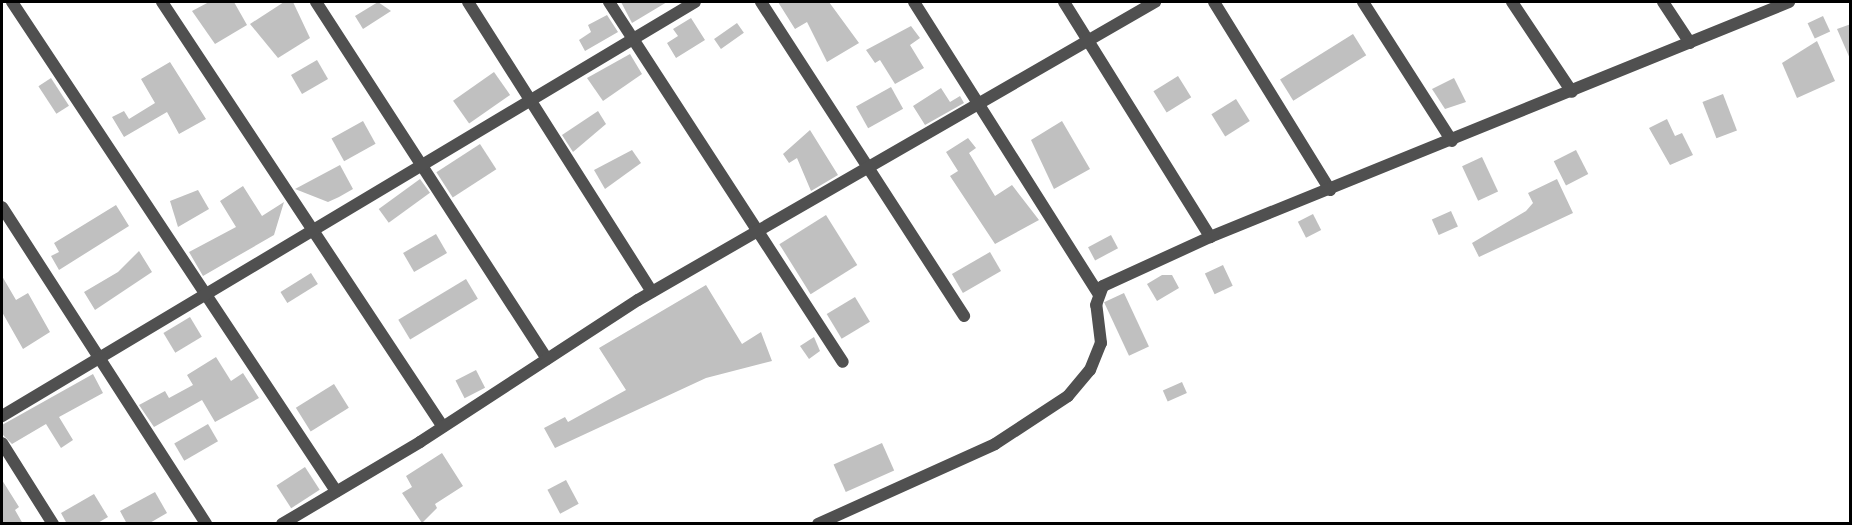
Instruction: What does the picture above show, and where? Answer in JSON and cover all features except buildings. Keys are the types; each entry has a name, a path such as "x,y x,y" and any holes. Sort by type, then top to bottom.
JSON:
{"street":[{"path":"12,2 336,491"},
{"path":"162,2 443,427"},
{"path":"315,2 547,359"},
{"path":"468,2 533,99 652,292"},
{"path":"609,2 843,362"},
{"path":"2,416 695,2"},
{"path":"761,2 964,316"},
{"path":"818,524 995,444 1068,396 1090,370 1101,343 1098,293 914,2"},
{"path":"1064,2 1210,237"},
{"path":"282,524 443,427 652,292 869,169 1155,2"},
{"path":"1214,2 1330,190"},
{"path":"1363,2 1452,141"},
{"path":"1512,2 1572,92"},
{"path":"1663,2 1690,43"},
{"path":"1098,293 1210,237 1452,141 1789,2"},
{"path":"2,207 206,524"},
{"path":"2,443 53,524"}]}
